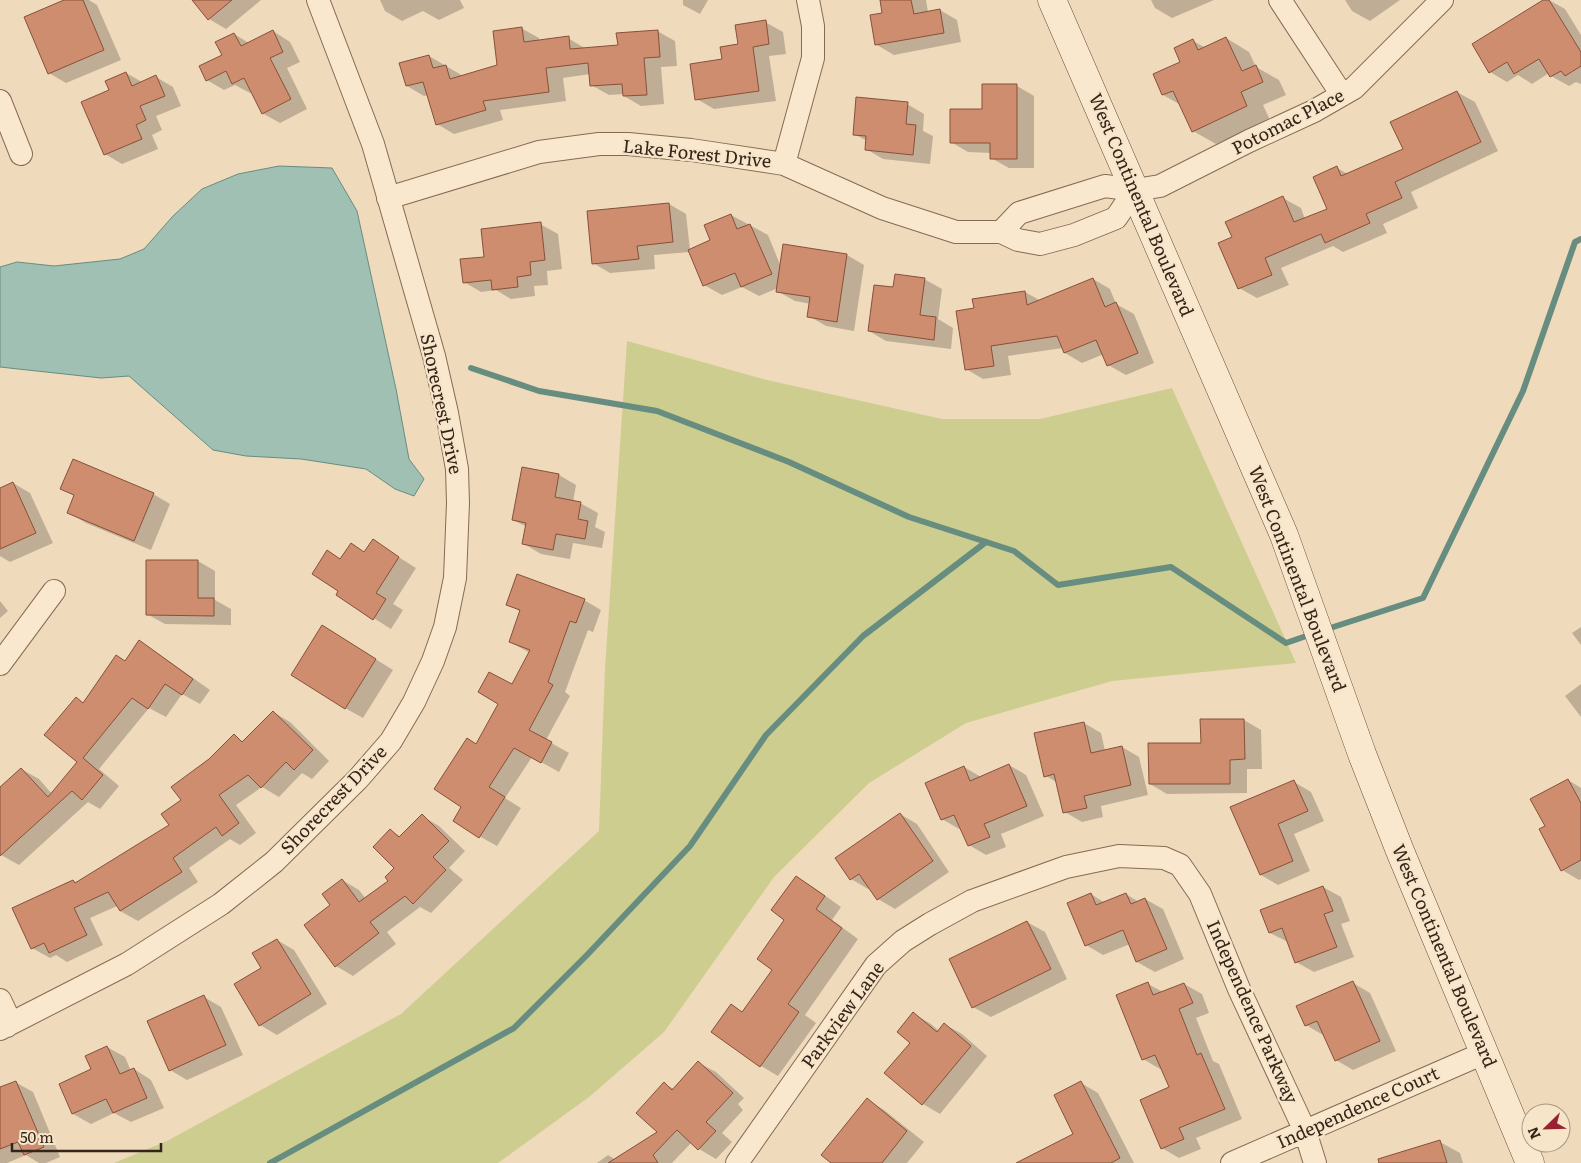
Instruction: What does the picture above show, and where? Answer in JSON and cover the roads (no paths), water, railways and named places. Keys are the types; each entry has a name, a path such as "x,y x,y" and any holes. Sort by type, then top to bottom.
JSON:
{"main road":[{"name":"West Continental Boulevard","path":"1052,0 1280,526 1362,754 1400,851 1530,1163"}],"street":[{"name":"Shorecrest Drive","path":"4,1027 127,964 221,904 274,862 358,780 391,741 414,702 433,661 444,627 455,578 458,502 457,469 438,375 373,144 318,0"},
{"path":"784,164 813,58 813,26 808,0"},
{"path":"1280,0 1342,95"},
{"name":"Potomac Place","path":"1135,190 1160,186 1314,111 1354,88 1442,0"},
{"path":"0,101 21,154"},
{"name":"Lake Forest Drive","path":"388,198 539,152 599,144 628,144 690,150 784,164 882,208 956,232 1000,232 1018,240 1040,244 1074,235 1116,218 1135,190"},
{"path":"1000,232 1019,213 1105,186 1135,190"},
{"path":"0,664 54,591"},
{"name":"Parkview Lane","path":"737,1163 876,966 903,941 972,901 1066,867 1119,856 1164,858 1180,865"},
{"name":"Independence Parkway","path":"1180,865 1200,894 1239,989 1305,1130 1315,1163"},
{"path":"0,1000 7,1015 4,1027"},
{"name":"Independence Court","path":"1232,1163 1484,1053"}],"waterway":[{"path":"1324,630 1423,598 1523,391 1575,242 1581,239"},
{"path":"471,368 539,391 657,411 789,462 909,517 1014,551 1058,585 1171,567 1286,643 1312,634"},
{"path":"270,1163 514,1028 587,955 690,846 766,735 863,636 986,542"}]}
